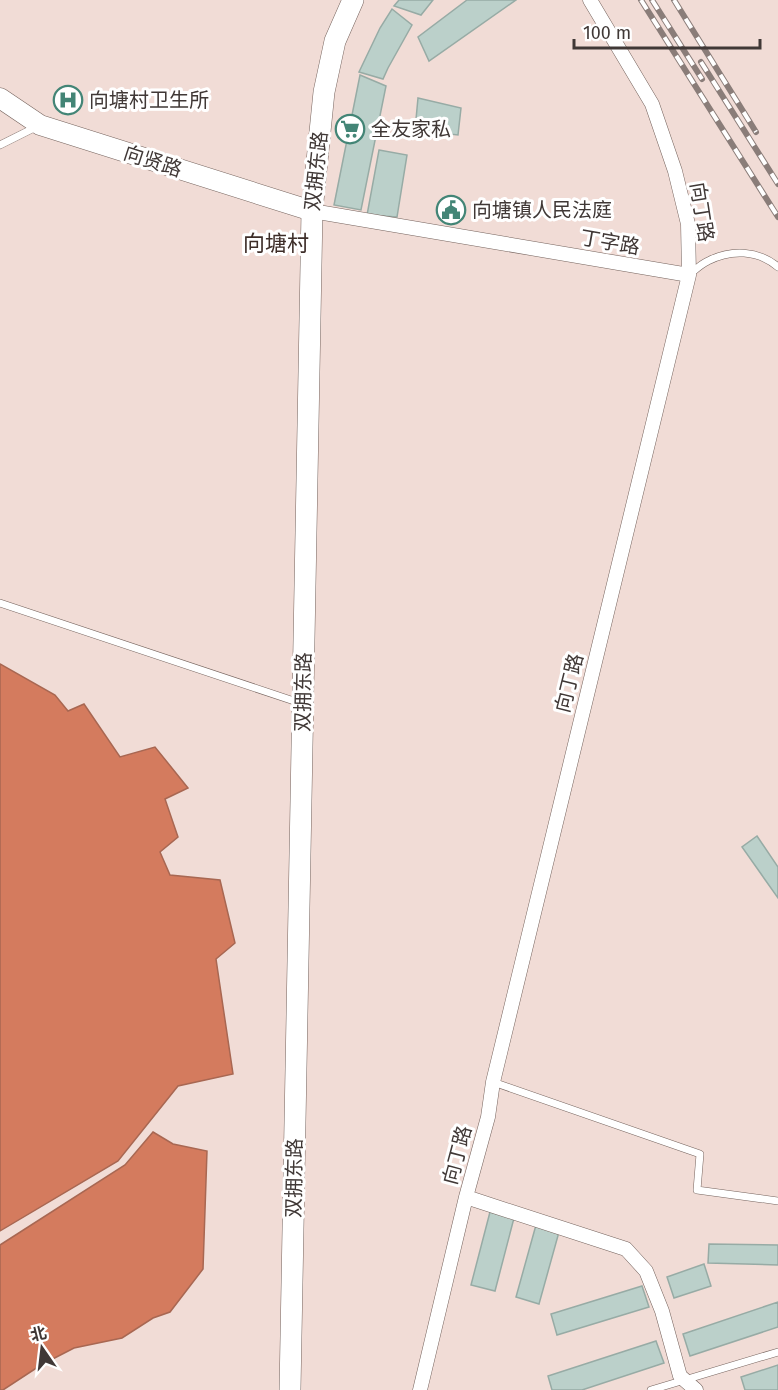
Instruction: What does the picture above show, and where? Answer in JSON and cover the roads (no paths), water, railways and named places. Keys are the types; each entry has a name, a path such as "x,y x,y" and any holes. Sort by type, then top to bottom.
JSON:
{"main road":[{"name":"双拥东路","path":"290,1390 312,211 324,92 335,41 352,0"}],"street":[{"name":"向丁路","path":"420,1390 465,1197 488,1116 493,1082 689,275 688,224 675,171 660,126 651,104 590,0"},
{"name":"向贤路","path":"0,98 40,125 312,211"},
{"name":"丁字路","path":"312,211 689,275"},
{"path":"465,1197 626,1249 646,1271 662,1311 681,1382 696,1390"}],"lane":[{"path":"0,145 40,125"},
{"path":"689,275 707,261 742,252 756,254 778,267"},
{"path":"0,603 303,704"},
{"path":"493,1082 700,1154 697,1190 778,1201"},
{"path":"651,1390 778,1352"}],"railway":[{"path":"641,0 778,217"},
{"path":"652,0 702,79"},
{"path":"674,0 756,132"},
{"path":"701,62 778,184"}],"place":[{"name":"向塘村卫生所","path":"68,100"},
{"name":"全友家私","path":"350,129"},
{"name":"向塘镇人民法庭","path":"451,210"}],"district":[{"name":"向塘村","path":"276,243"}]}
